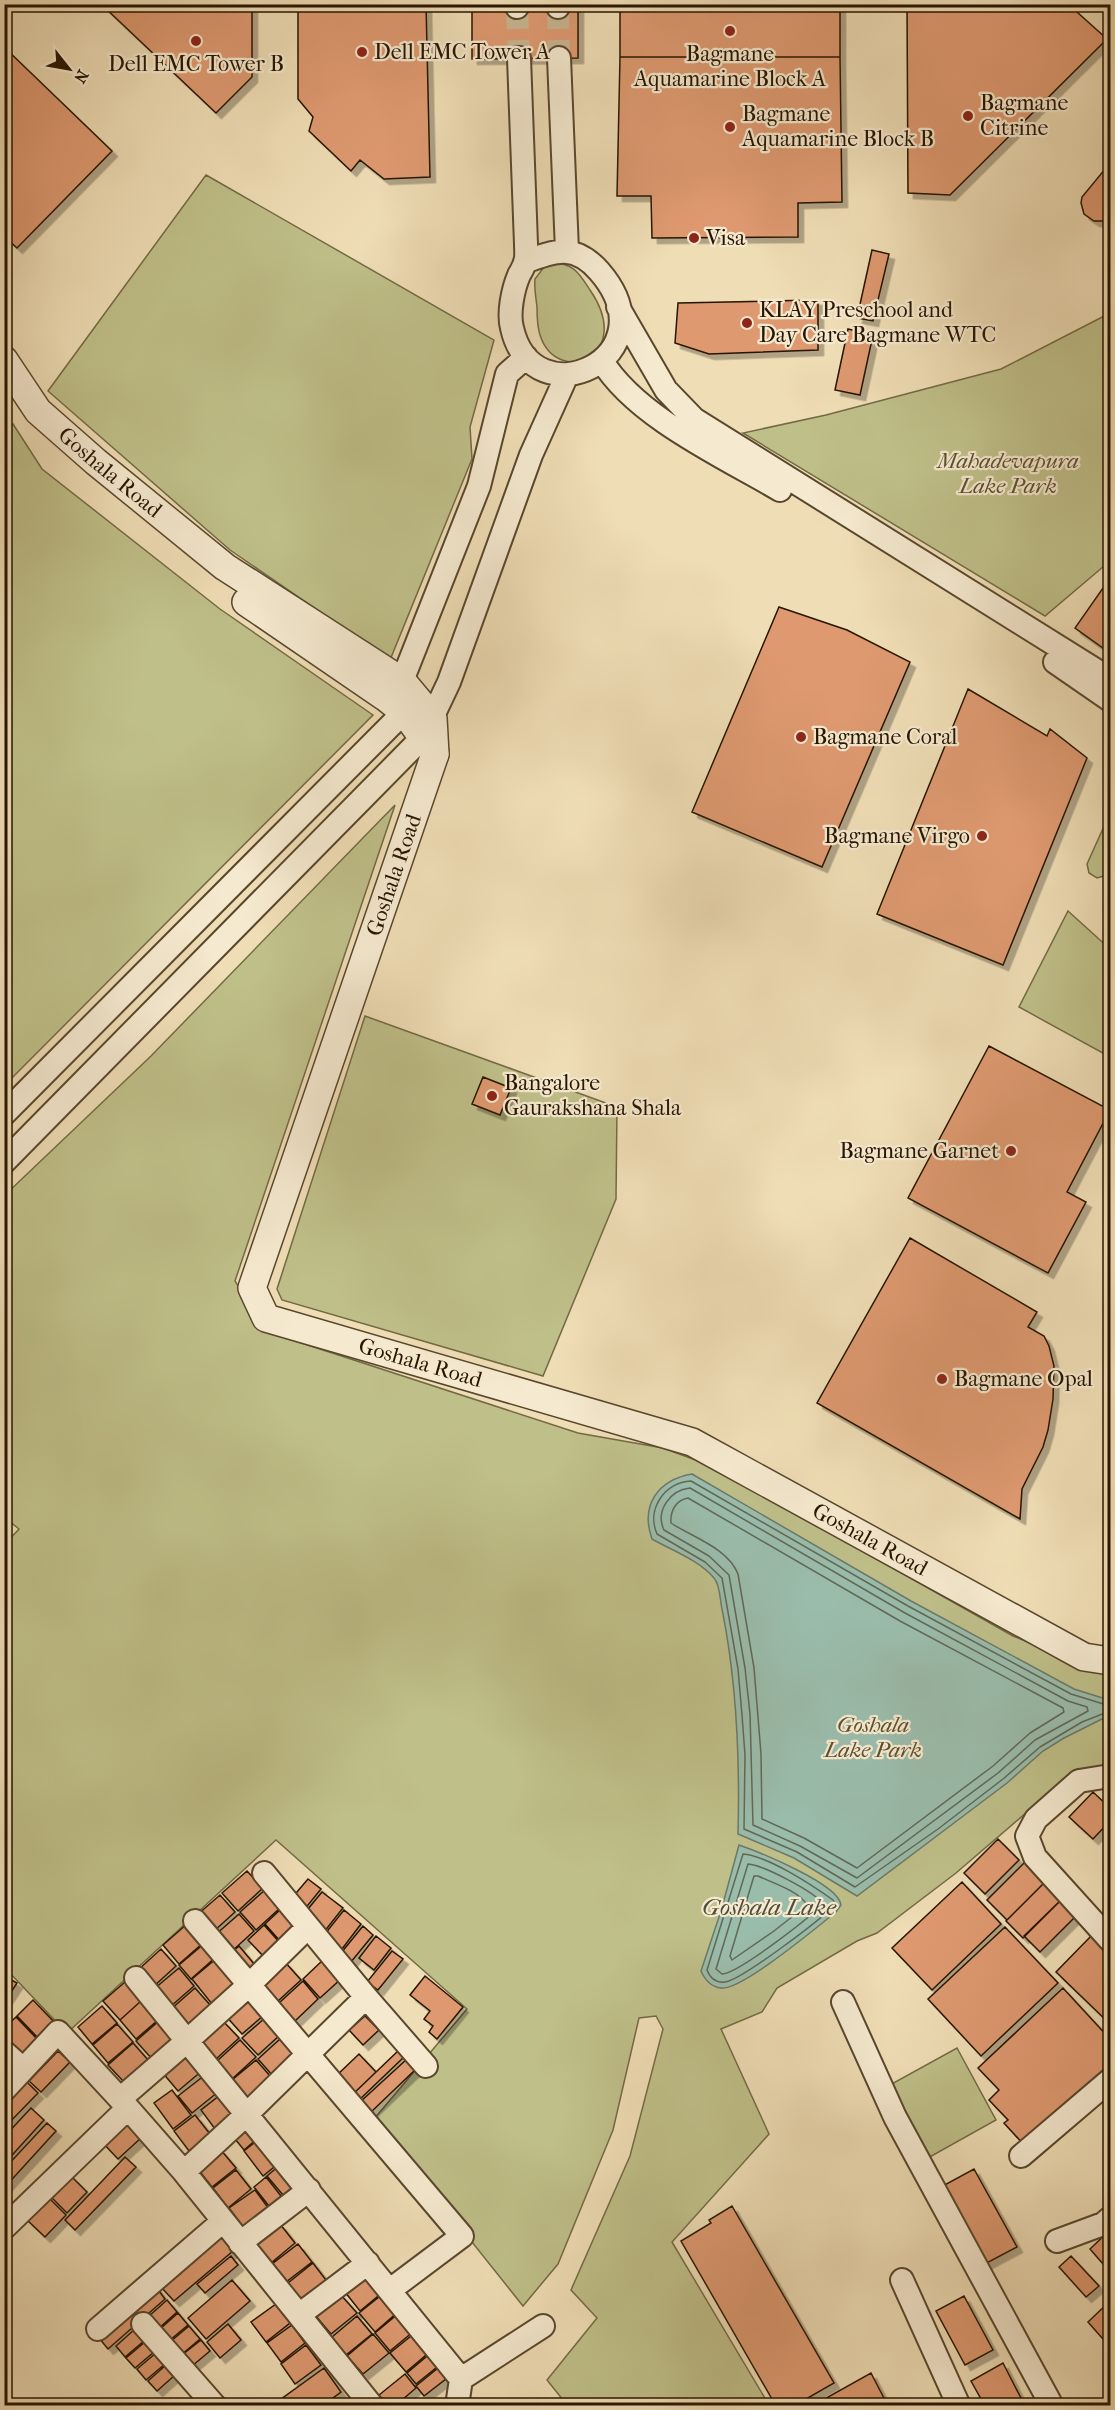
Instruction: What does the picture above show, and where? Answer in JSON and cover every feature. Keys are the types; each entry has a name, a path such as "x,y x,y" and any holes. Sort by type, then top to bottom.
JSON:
{"street":[{"path":"519,58 525,262 514,294 511,327 526,357 546,372 567,375 585,371 602,361 615,345 622,325 611,289 588,259 567,250 546,254 525,262"},
{"path":"560,58 567,250"},
{"path":"618,307 666,390 694,419 1110,680"},
{"path":"4,1114 404,712 402,681 479,486 507,374 526,357"},
{"path":"602,361 612,378 639,404 683,433 974,607 1110,700"},
{"path":"4,1162 430,736 531,455 567,375"},
{"name":"Goshala Road","path":"8,380 31,416 85,475 215,580 385,697 430,736"},
{"name":"Goshala Road","path":"31,416 96,462 225,567 402,681 430,736 252,1288 266,1318 692,1442 1084,1657 1110,1662"},
{"path":"1110,1776 1079,1781 1036,1819 1028,1836 1035,1857 1110,1940"},
{"path":"264,1873 426,2066"},
{"path":"195,1921 462,2236 390,2290"},
{"path":"4,2228 187,2041 249,1985 308,1926"},
{"path":"136,1978 461,2379 457,2406"},
{"path":"184,2172 248,2114 366,1997"},
{"path":"843,2002 895,2117 1052,2406"},
{"path":"4,2090 58,2032 184,2172 372,2406"},
{"path":"4,2052 23,2069"},
{"path":"1021,2156 1110,2080"},
{"path":"240,2243 309,2190"},
{"path":"1057,2241 1103,2224 1110,2218"},
{"path":"98,2329 223,2221"},
{"path":"299,2315 368,2263"},
{"path":"902,2280 959,2406"},
{"path":"143,2324 215,2406"},
{"path":"461,2379 543,2326"}],"green space":[{"path":"206,175 494,340 470,427 472,459 390,660 230,550 48,391"},
{"path":"551,263 559,263 575,270 590,290 602,313 604,333 599,348 589,358 575,362 561,360 549,351 540,335 535,279 544,267"},
{"name":"Mahadevapura Lake Park","path":"1110,313 1110,561 1045,616 743,433 826,415 1001,369"},
{"path":"13,424 42,469 220,609 373,715 5,1085 4,434"},
{"name":"Goshala Lake Park","path":"395,805 235,1281 265,1331 578,1433 663,1448 712,1466 1013,1636 1110,1676 1110,1768 1077,1769 956,1873 877,1933 857,1941 777,1988 762,2012 721,2029 769,2134 672,2242 769,2405 567,2405 547,2380 597,2318 571,2290 630,2156 663,2029 656,2016 639,2018 613,2130 558,2264 523,2306 374,2119 467,2009 276,1840 67,2033 5,1968 4,1545 19,1529 4,1517 5,1195 151,1056"},
{"path":"1110,813 1110,870 1107,875 1097,878 1089,873 1087,864"},
{"path":"1068,911 1110,949 1110,1057 1019,1007"},
{"path":"365,1016 617,1107 616,1199 543,1376 282,1300 277,1289"},
{"path":"957,2048 996,2120 928,2158 888,2086"}],"water":[{"name":"Goshala Lake","path":"692,1474 911,1601 1074,1689 1109,1700 1110,1715 1043,1751 1007,1783 857,1896 794,1858 738,1834 738,1749 734,1693 718,1584 701,1566 652,1539 649,1527 650,1505 661,1488 680,1477"},
{"name":"Goshala Lake","path":"739,1845 813,1879 837,1897 841,1905 836,1912 761,1969 731,1986 721,1988 709,1982 701,1971 721,1911"}],"building":[{"name":"Dell EMC Tower B","path":"101,4 252,4 252,77 216,113"},
{"name":"Dell EMC Tower A","path":"298,4 426,4 430,177 384,179 360,160 351,171 309,131 313,117 298,99"},
{"name":"Bagmane Aquamarine Block A","path":"620,4 840,4 840,57 620,57"},
{"name":"Bagmane Citrine","path":"907,4 1068,4 1107,39 950,195 908,193"},
{"path":"578,7 578,58 472,59 472,8"},
{"path":"4,47 112,151 17,248 4,236"},
{"name":"Bagmane Aquamarine Block B","path":"620,57 840,57 842,202 798,203 798,237 652,238 651,196 617,196"},
{"path":"1110,163 1110,218 1105,221 1094,221 1084,214 1082,197"},
{"path":"872,250 889,254 873,321 857,318"},
{"name":"KLAY Preschool and Day Care Bagmane WTC","path":"818,300 818,350 709,354 675,343 678,303"},
{"path":"848,329 873,335 860,395 835,390"},
{"path":"1103,588 1110,593 1110,653 1075,628"},
{"name":"Bagmane Coral","path":"779,607 847,630 910,662 822,867 692,812"},
{"name":"Bagmane Virgo","path":"968,689 1047,736 1050,729 1087,758 1003,965 877,914"},
{"name":"Bagmane Garnet","path":"989,1046 1110,1110 1067,1192 1086,1202 1048,1273 908,1198"},
{"name":"Bangalore Gaurakshana Shala","path":"483,1077 511,1088 500,1115 472,1104"},
{"name":"Bagmane Opal","path":"910,1238 1037,1312 1028,1327 1044,1336 1049,1346 1054,1366 1053,1399 1043,1447 1022,1489 1020,1519 817,1403"},
{"path":"1093,1792 1110,1808 1110,1821 1093,1839 1069,1817"},
{"path":"998,1839 1019,1860 985,1894 964,1873"},
{"path":"1027,1860 1046,1881 1007,1920 987,1900"},
{"path":"247,1871 263,1888 238,1911 222,1893"},
{"path":"308,1879 321,1889 304,1910 291,1899"},
{"path":"1046,1881 1063,1898 1023,1938 1006,1921"},
{"path":"962,1882 1001,1924 932,1990 892,1948"},
{"path":"265,1890 280,1908 256,1930 240,1912"},
{"path":"322,1892 343,1908 324,1932 303,1915"},
{"path":"220,1895 235,1912 213,1932 197,1915"},
{"path":"1063,1898 1079,1913 1040,1952 1024,1936"},
{"path":"281,1909 296,1926 280,1941 265,1924"},
{"path":"344,1910 361,1924 342,1949 324,1935"},
{"path":"239,1914 254,1931 230,1953 214,1936"},
{"path":"187,1924 203,1943 179,1964 163,1945"},
{"path":"264,1925 281,1944 265,1958 248,1940"},
{"path":"363,1926 373,1935 351,1962 341,1953"},
{"path":"1005,1927 1058,1983 981,2056 928,1999"},
{"path":"1092,1935 1110,1953 1110,2024 1056,1972"},
{"path":"376,1936 391,1948 374,1970 359,1958"},
{"path":"205,1943 217,1956 191,1979 179,1965"},
{"path":"239,1946 255,1965 247,1972 230,1954"},
{"path":"161,1949 176,1966 153,1987 138,1970"},
{"path":"392,1951 403,1959 378,1990 367,1982"},
{"path":"217,1958 238,1982 212,2004 192,1979"},
{"path":"324,1959 342,1978 320,1998 303,1979"},
{"path":"285,1962 301,1980 278,2001 262,1983"},
{"path":"179,1968 194,1986 170,2007 154,1989"},
{"path":"4,1976 17,1983 4,2003"},
{"path":"425,1976 463,2007 437,2039 429,2032 433,2026 424,2019 430,2011 410,1995"},
{"path":"303,1981 318,1999 295,2021 279,2003"},
{"path":"125,1982 141,2001 120,2020 103,2001"},
{"path":"195,1988 211,2006 185,2028 170,2010"},
{"path":"1063,1988 1110,2039 1110,2067 1026,2147 1004,2123 1008,2120 989,2100 999,2090 978,2068"},
{"path":"247,1996 264,2015 242,2034 225,2015"},
{"path":"33,2000 56,2024 40,2040 17,2016"},
{"path":"141,2001 158,2020 136,2039 120,2020"},
{"path":"102,2006 117,2023 92,2044 78,2027"},
{"path":"365,2016 379,2030 363,2045 349,2030"},
{"path":"16,2017 39,2041 22,2057 4,2039 4,2028"},
{"path":"265,2018 280,2035 258,2055 242,2038"},
{"path":"160,2020 175,2038 152,2059 136,2041"},
{"path":"223,2021 239,2038 215,2060 199,2042"},
{"path":"117,2024 133,2042 108,2063 93,2045"},
{"path":"280,2039 296,2056 273,2076 258,2059"},
{"path":"240,2040 256,2057 231,2080 216,2062"},
{"path":"133,2043 149,2061 124,2082 108,2065"},
{"path":"399,2050 405,2056 357,2102 351,2096"},
{"path":"58,2051 70,2062 41,2092 29,2081"},
{"path":"187,2051 203,2070 178,2091 162,2072"},
{"path":"359,2054 376,2072 351,2096 334,2078"},
{"path":"407,2059 416,2069 369,2114 359,2103"},
{"path":"256,2060 271,2077 248,2098 232,2080"},
{"path":"205,2075 218,2092 192,2113 178,2096"},
{"path":"26,2081 38,2093 4,2128 4,2104"},
{"path":"172,2090 191,2115 173,2129 154,2103"},
{"path":"224,2092 238,2111 215,2129 201,2110"},
{"path":"31,2108 44,2120 4,2164 4,2137"},
{"path":"195,2115 210,2134 189,2151 174,2131"},
{"path":"126,2120 142,2137 118,2159 102,2142"},
{"path":"246,2122 258,2138 244,2150 231,2134"},
{"path":"47,2123 56,2131 4,2188 4,2169"},
{"path":"259,2139 279,2163 263,2176 244,2151"},
{"path":"220,2149 236,2168 212,2187 197,2168"},
{"path":"125,2157 136,2167 75,2230 65,2220"},
{"path":"280,2165 295,2185 283,2195 267,2176"},
{"path":"974,2169 1017,2247 981,2266 939,2188"},
{"path":"236,2170 251,2189 228,2208 213,2188"},
{"path":"72,2177 87,2192 67,2213 52,2198"},
{"path":"266,2177 281,2196 269,2206 254,2187"},
{"path":"255,2190 269,2209 244,2228 229,2208"},
{"path":"49,2198 66,2215 45,2237 27,2220"},
{"path":"732,2206 834,2383 799,2403 801,2406 776,2406 681,2241 711,2223 709,2220"},
{"path":"280,2224 295,2243 271,2263 255,2243"},
{"path":"1108,2232 1110,2235 1110,2272 1090,2249"},
{"path":"220,2235 233,2251 174,2301 160,2286"},
{"path":"298,2244 312,2262 286,2282 272,2264"},
{"path":"231,2256 238,2265 205,2293 197,2284"},
{"path":"1071,2256 1099,2286 1086,2297 1059,2267"},
{"path":"313,2263 329,2284 304,2303 288,2283"},
{"path":"367,2273 383,2292 360,2311 345,2292"},
{"path":"232,2280 250,2301 206,2339 188,2318"},
{"path":"156,2287 165,2299 108,2349 99,2338"},
{"path":"384,2293 399,2311 375,2332 359,2313"},
{"path":"340,2294 357,2313 331,2334 315,2315"},
{"path":"964,2296 993,2350 965,2365 936,2311"},
{"path":"167,2300 177,2312 158,2329 148,2317"},
{"path":"1110,2301 1110,2347 1088,2322"},
{"path":"276,2304 290,2323 266,2342 251,2322"},
{"path":"178,2313 188,2325 170,2340 160,2329"},
{"path":"399,2313 414,2331 390,2351 375,2333"},
{"path":"357,2316 372,2334 346,2355 332,2337"},
{"path":"228,2324 241,2340 220,2358 207,2342"},
{"path":"292,2325 305,2343 281,2362 267,2343"},
{"path":"189,2326 200,2339 181,2355 170,2342"},
{"path":"135,2329 145,2340 125,2357 116,2346"},
{"path":"416,2332 432,2350 406,2372 390,2353"},
{"path":"373,2334 389,2353 363,2374 347,2356"},
{"path":"201,2340 210,2351 192,2366 182,2355"},
{"path":"145,2342 154,2352 135,2368 126,2358"},
{"path":"306,2345 321,2365 295,2384 281,2364"},
{"path":"432,2352 442,2363 416,2384 407,2373"},
{"path":"156,2353 165,2364 146,2380 137,2369"},
{"path":"1003,2363 1025,2406 985,2406 971,2381"},
{"path":"443,2364 451,2375 424,2396 416,2386"},
{"path":"166,2365 175,2375 157,2391 148,2381"},
{"path":"324,2368 341,2392 322,2406 280,2406 277,2402"},
{"path":"871,2373 888,2406 812,2406"},
{"path":"405,2374 416,2388 395,2406 388,2406 379,2395"}],"tunnel":[{"path":"517,7 519,58"},
{"path":"558,7 559,58"}],"place":[{"name":"Bagmane Aquamarine Block A","path":"730,31"},
{"name":"Dell EMC Tower B","path":"196,41"},
{"name":"Dell EMC Tower A","path":"362,52"},
{"name":"Bagmane Citrine","path":"968,116"},
{"name":"Bagmane Aquamarine Block B","path":"730,127"},
{"name":"Visa","path":"694,238"},
{"name":"KLAY Preschool and Day Care Bagmane WTC","path":"747,323"},
{"name":"Bagmane Coral","path":"801,737"},
{"name":"Bagmane Virgo","path":"982,836"},
{"name":"Bangalore Gaurakshana Shala","path":"492,1096"},
{"name":"Bagmane Garnet","path":"1011,1151"},
{"name":"Bagmane Opal","path":"942,1379"}]}
